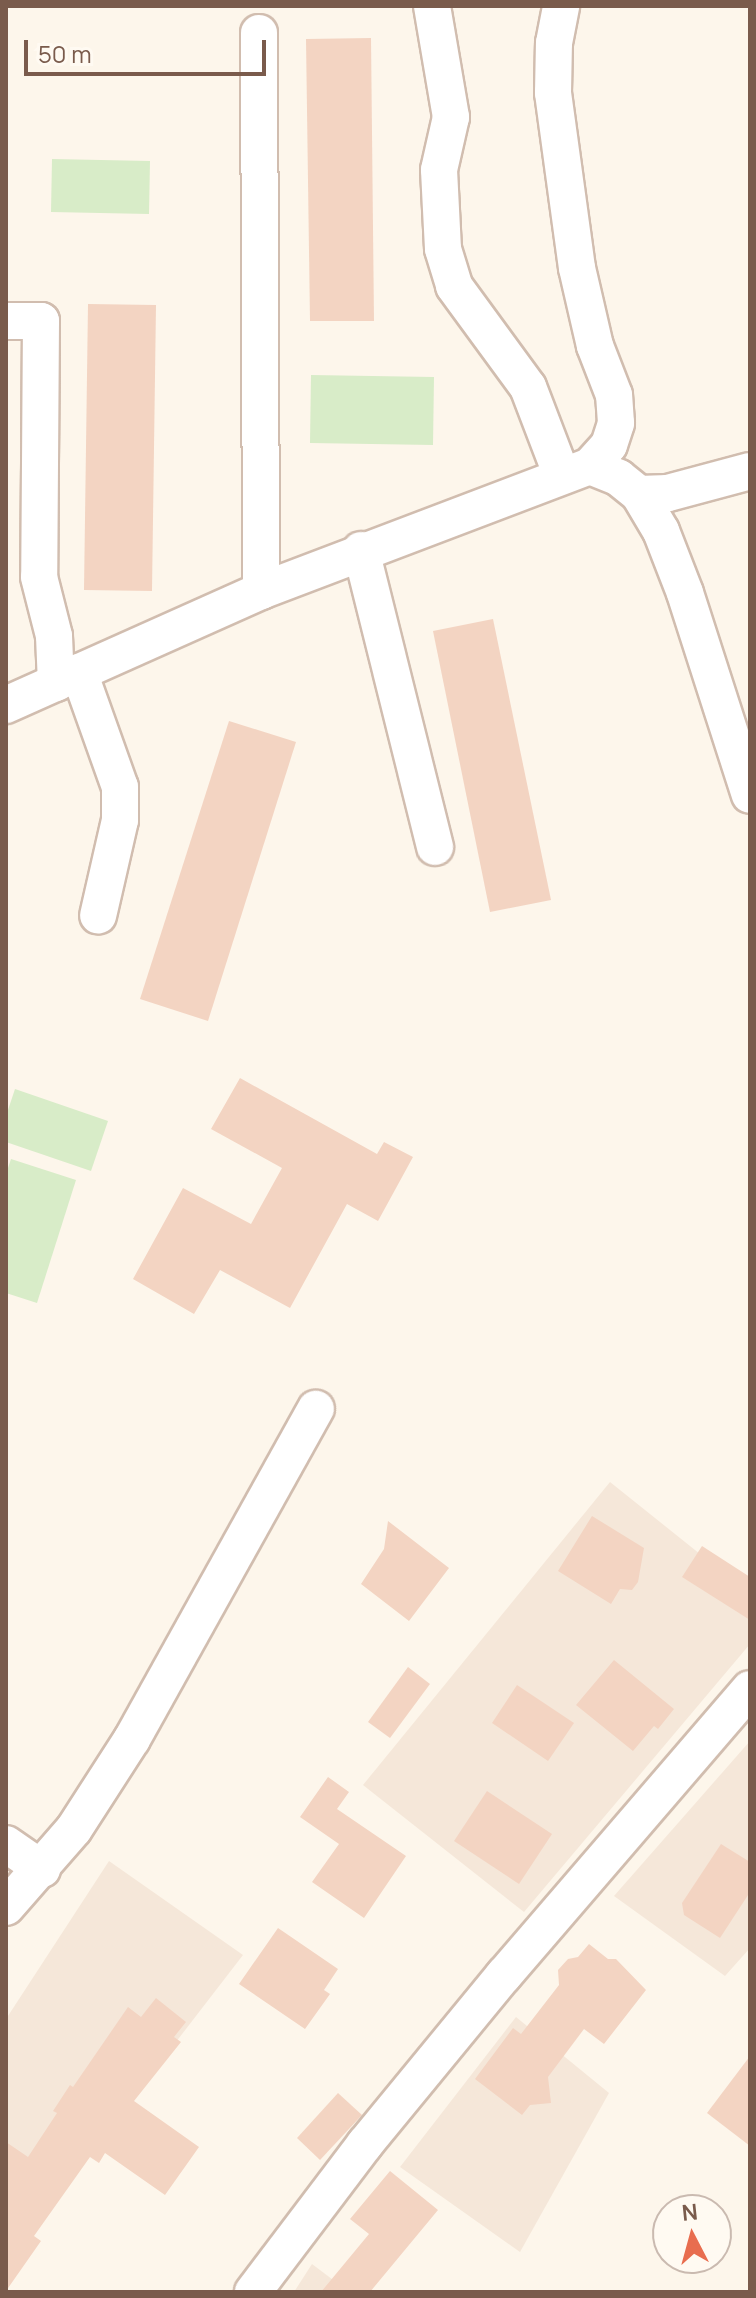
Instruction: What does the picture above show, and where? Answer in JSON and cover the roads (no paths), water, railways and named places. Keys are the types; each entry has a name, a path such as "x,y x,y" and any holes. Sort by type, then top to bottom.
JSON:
{"street":[{"path":"432,6 451,117 439,170 443,249 454,286 528,387 576,471"},
{"path":"6,705 261,591 361,550 576,471 609,445 616,423 614,395 595,346 584,298 553,93 554,43 561,6"},
{"path":"259,33 261,591"},
{"path":"6,321 41,321 39,577 67,678 120,787 120,820 98,916"},
{"path":"576,471 619,478 639,494 661,531 685,593 750,795"},
{"path":"639,494 668,493 750,471"},
{"path":"361,550 435,847"},
{"path":"6,1907 74,1829 132,1739 316,1409"},
{"path":"253,2292 365,2144 504,1975 750,1689"},
{"path":"6,1844 42,1869"}]}
